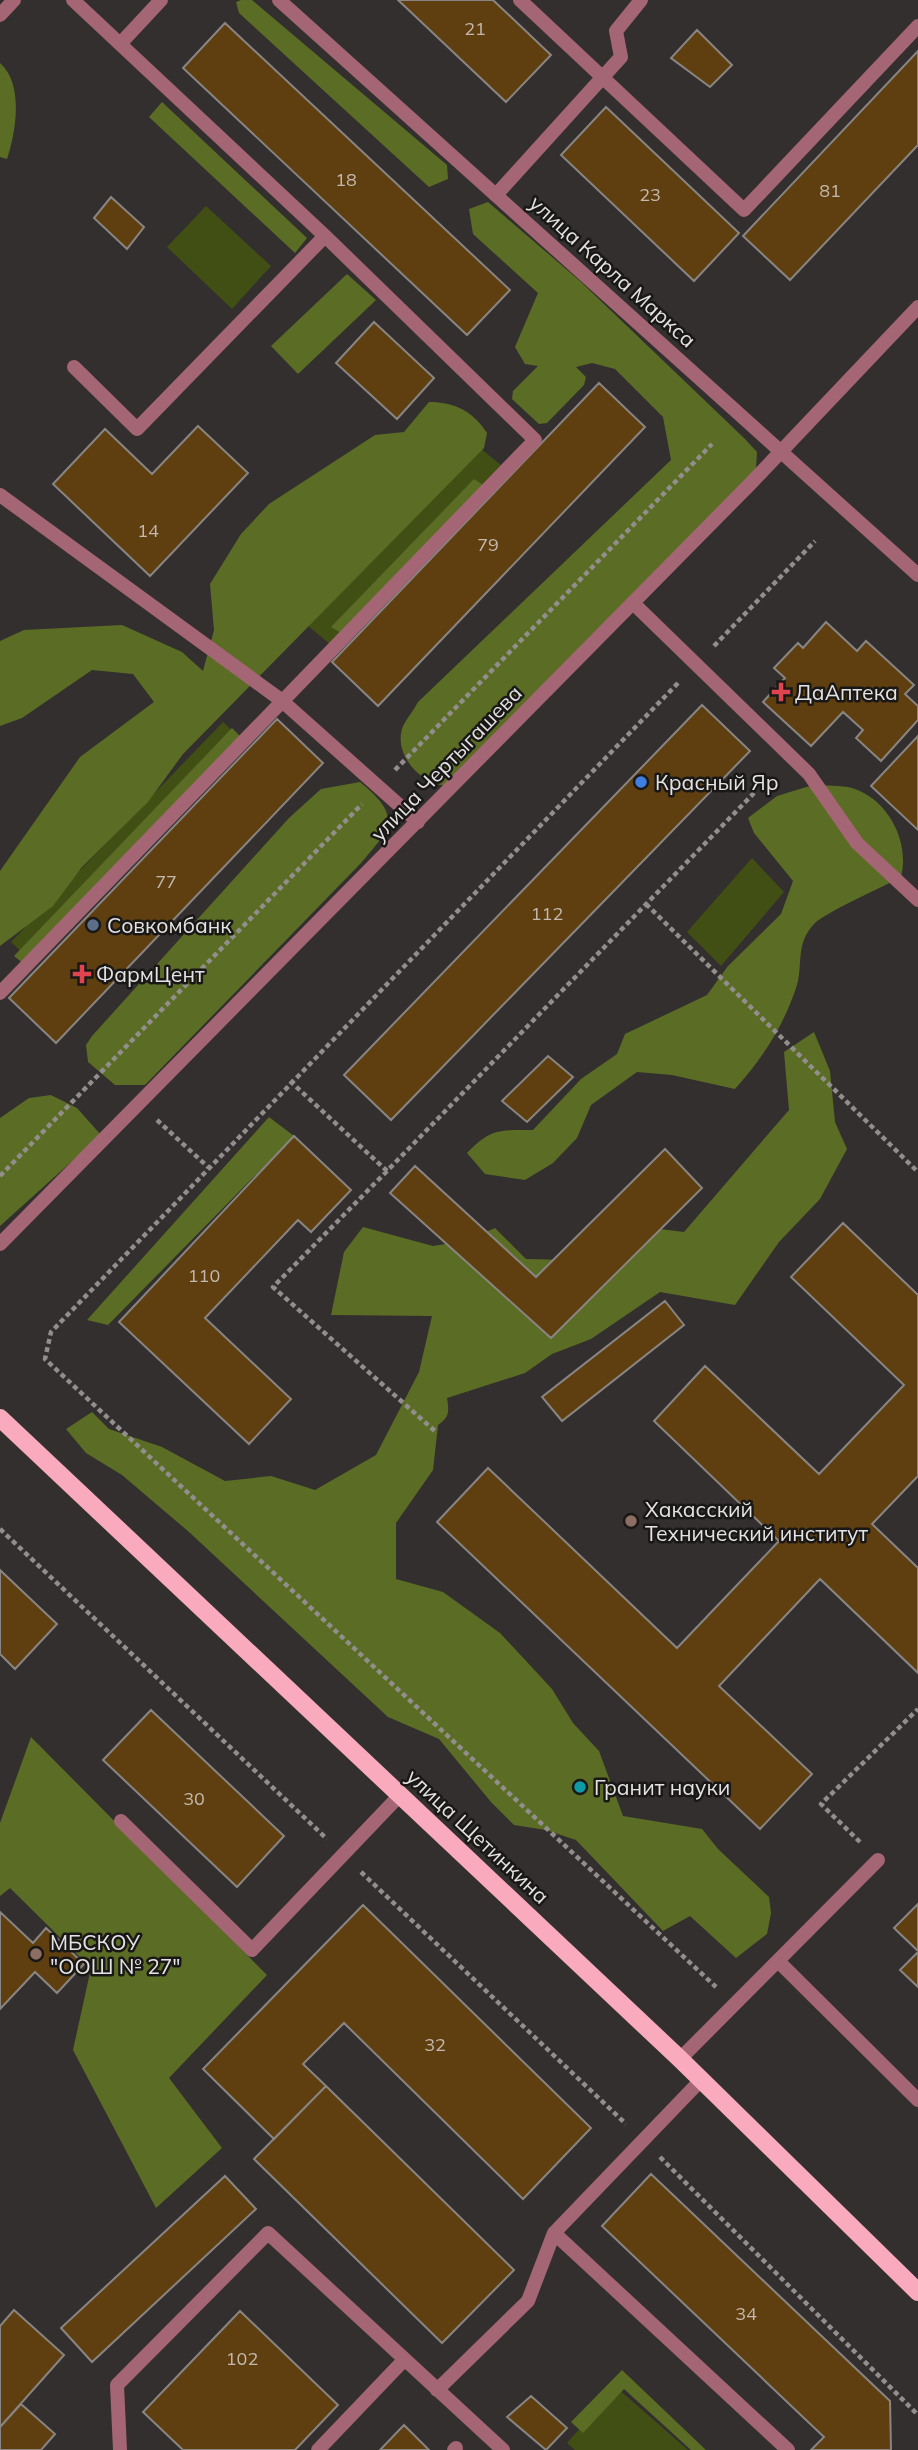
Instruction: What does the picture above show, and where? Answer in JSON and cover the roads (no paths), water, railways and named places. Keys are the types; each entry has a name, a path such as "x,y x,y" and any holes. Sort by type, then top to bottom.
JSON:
{"main road":[{"name":"улица Щетинкина","path":"0,1418 680,2059 918,2292"}],"street":[{"path":"0,15 14,0"},
{"path":"0,993 535,440 325,236 73,0"},
{"path":"120,44 161,0"},
{"name":"улица Карла Маркса","path":"279,0 918,575"},
{"path":"520,0 744,210 918,26"},
{"path":"496,195 621,57 616,32 641,0"},
{"path":"74,368 137,429 325,236"},
{"name":"улица Чертыгашева","path":"0,1244 633,603 918,307"},
{"path":"0,495 281,700 418,822"},
{"path":"633,603 809,774 857,843 918,900"},
{"path":"121,1821 252,1950 401,1794"},
{"path":"680,2059 878,1860"},
{"path":"779,1962 918,2100"},
{"path":"437,2390 528,2301 554,2233 701,2080"},
{"path":"117,2449 117,2385 268,2233 503,2450"},
{"path":"554,2233 788,2450"},
{"path":"318,2450 404,2360"}],"place":[{"name":"ДаАптека","path":"781,692"},
{"name":"Красный Яр","path":"641,782"},
{"name":"Совкомбанк","path":"93,925"},
{"name":"ФармЦент","path":"82,974"},
{"name":"Хакасский Технический институт","path":"631,1521"},
{"name":"Гранит науки","path":"580,1787"},
{"name":"МБСКОУ \"ООШ № 27\"","path":"36,1954"}]}
